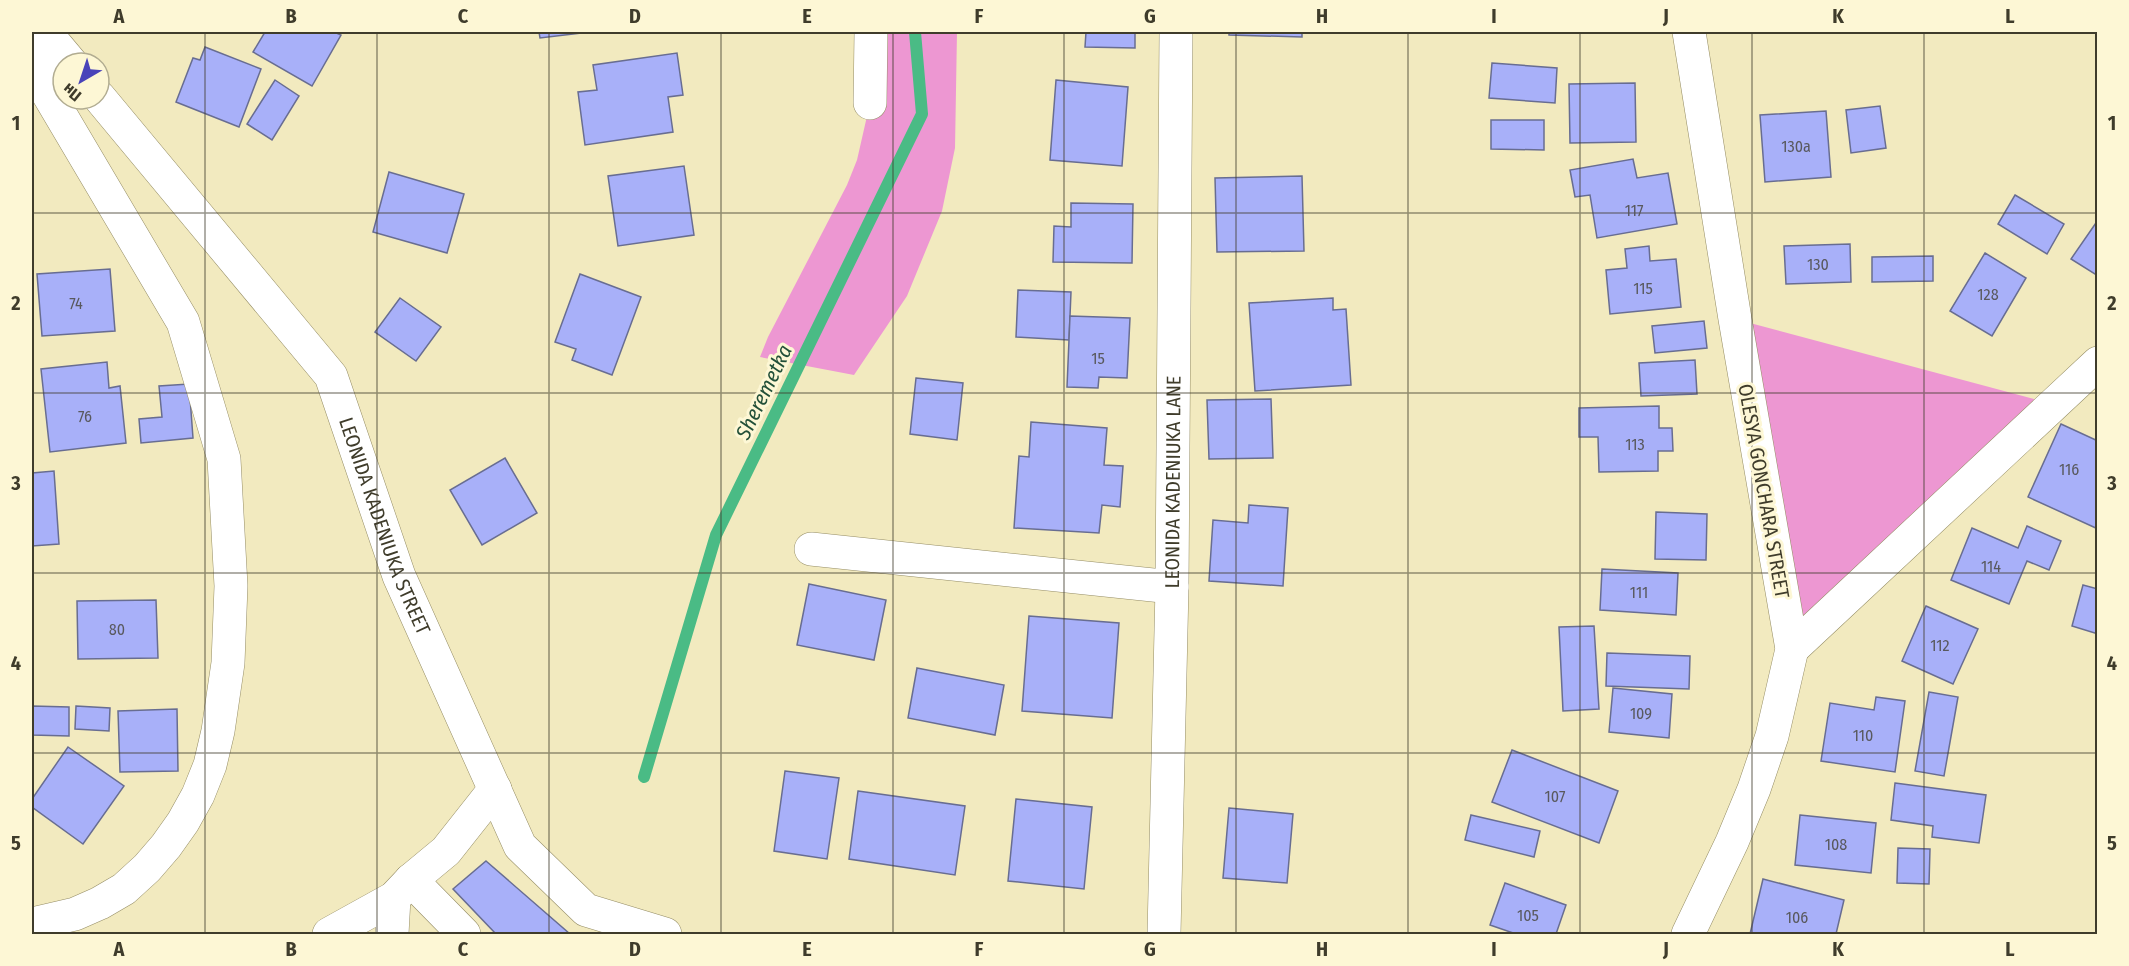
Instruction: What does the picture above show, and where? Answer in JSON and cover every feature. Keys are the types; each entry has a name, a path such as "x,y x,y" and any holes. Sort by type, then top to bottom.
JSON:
{"street":[{"path":"45,32 61,51"},
{"path":"870,103 871,32"},
{"name":"LEONIDA KADENIUKA LANE","path":"1164,934 1172,587 1176,32"},
{"name":"OLESYA GONCHARA STREET","path":"1688,934 1732,842 1754,789 1772,736 1792,649 1689,32"},
{"path":"32,34 47,92 183,322 224,459 231,586 228,663 219,731 210,765 198,795 183,822 160,854 124,889 75,914 32,924"},
{"name":"LEONIDA KADENIUKA STREET","path":"111,111 331,376 399,576 520,846 586,910 665,934"},
{"path":"1792,649 2097,363"},
{"path":"811,549 1172,587"},
{"path":"329,934 402,889 446,851 495,789"},
{"path":"392,934 402,889"},
{"path":"402,889 464,934"}],"shaded area":[{"path":"871,32 957,32 955,148 942,211 907,296 854,375 760,357 768,337 847,185 857,160 870,103"},
{"path":"1735,319 2053,404 1792,649"}],"building":[{"path":"265,32 334,32 341,35 312,86 253,52"},
{"path":"539,32 590,32 540,38"},
{"path":"1086,32 1135,32 1135,48 1085,47"},
{"path":"1229,32 1302,32 1302,37 1229,35"},
{"path":"205,47 261,69 239,127 176,102 193,58 200,60"},
{"path":"677,53 683,95 668,97 673,132 585,145 578,92 597,90 593,65"},
{"path":"1492,63 1557,68 1555,103 1489,98"},
{"path":"275,80 299,96 272,140 247,124"},
{"path":"1056,80 1128,87 1122,166 1050,160"},
{"path":"1635,83 1636,142 1570,143 1569,84"},
{"path":"1880,106 1886,148 1851,153 1846,110"},
{"path":"1826,111 1831,177 1765,182 1760,115"},
{"path":"1491,120 1544,120 1544,150 1491,149"},
{"path":"1633,159 1637,178 1668,173 1677,224 1597,238 1590,195 1575,197 1570,170"},
{"path":"684,166 694,235 618,246 608,176"},
{"path":"389,172 464,194 447,253 373,232"},
{"path":"1302,176 1304,251 1217,252 1215,178"},
{"path":"2015,195 2064,224 2047,254 1998,224"},
{"path":"1071,203 1133,204 1132,263 1053,262 1054,226 1071,227"},
{"path":"2098,220 2098,276 2071,259"},
{"path":"1850,244 1851,282 1786,284 1784,246"},
{"path":"1649,246 1650,261 1676,259 1681,307 1610,314 1606,270 1627,268 1625,249"},
{"path":"1985,253 2026,278 1992,336 1950,311"},
{"path":"1933,256 1933,281 1872,282 1872,257"},
{"path":"110,269 115,331 42,336 37,274"},
{"path":"580,274 641,297 612,375 572,360 576,349 555,342"},
{"path":"1018,290 1071,292 1069,340 1016,337"},
{"path":"400,298 441,327 416,361 375,332"},
{"path":"1333,298 1333,310 1346,309 1351,385 1255,391 1249,303"},
{"path":"1070,316 1130,318 1127,378 1099,377 1098,388 1067,387"},
{"path":"1704,321 1707,348 1655,353 1652,326"},
{"path":"1695,360 1697,394 1641,396 1639,363"},
{"path":"107,362 109,388 120,386 126,443 50,452 41,369"},
{"path":"916,378 963,383 957,440 910,434"},
{"path":"189,384 193,438 141,443 139,419 162,417 159,386"},
{"path":"1271,399 1273,458 1209,459 1207,400"},
{"path":"1659,406 1659,428 1672,428 1673,451 1658,451 1658,471 1599,472 1598,437 1579,437 1579,408"},
{"path":"1031,422 1107,428 1104,465 1123,466 1120,507 1102,505 1099,533 1014,528 1019,456 1029,457"},
{"path":"2061,424 2098,441 2098,529 2028,497"},
{"path":"505,458 537,513 482,545 450,490"},
{"path":"54,471 59,544 32,546 32,473"},
{"path":"1249,505 1288,508 1283,586 1209,581 1213,520 1248,523"},
{"path":"1656,512 1707,514 1706,560 1655,559"},
{"path":"2027,526 2061,541 2049,570 2027,561 2009,604 1951,580 1972,528 2018,548"},
{"path":"1602,569 1678,573 1676,615 1600,610"},
{"path":"809,584 886,600 874,660 797,645"},
{"path":"2083,585 2098,589 2098,634 2072,626"},
{"path":"156,600 158,658 78,659 77,601"},
{"path":"1926,606 1978,629 1953,684 1902,661"},
{"path":"1029,616 1119,623 1112,718 1022,711"},
{"path":"1594,626 1599,709 1563,711 1559,627"},
{"path":"1607,653 1690,656 1689,689 1606,686"},
{"path":"917,668 1004,685 995,735 908,718"},
{"path":"1613,688 1672,694 1669,738 1609,732"},
{"path":"1929,692 1958,697 1944,776 1915,771"},
{"path":"1876,697 1905,701 1895,772 1821,761 1830,703 1874,710"},
{"path":"32,706 69,707 69,736 32,735"},
{"path":"76,706 110,708 109,731 75,729"},
{"path":"177,709 178,771 120,772 118,711"},
{"path":"68,747 124,786 83,844 32,807 32,799"},
{"path":"1512,750 1618,791 1599,843 1492,802"},
{"path":"785,771 839,778 827,859 774,851"},
{"path":"1895,783 1986,795 1979,843 1932,837 1933,826 1891,820"},
{"path":"858,791 965,806 955,875 849,859"},
{"path":"1016,799 1092,807 1084,889 1008,881"},
{"path":"1229,808 1293,814 1287,883 1223,878"},
{"path":"1471,815 1540,831 1534,857 1465,840"},
{"path":"1800,815 1876,823 1871,873 1795,865"},
{"path":"1898,848 1930,849 1929,884 1897,883"},
{"path":"486,861 570,934 496,934 453,889"},
{"path":"1763,879 1844,900 1836,934 1750,934"},
{"path":"1505,883 1566,905 1556,934 1516,934 1490,925"}],"waterway":[{"name":"Sheremetka","path":"644,777 716,535 922,114 915,32"}]}
